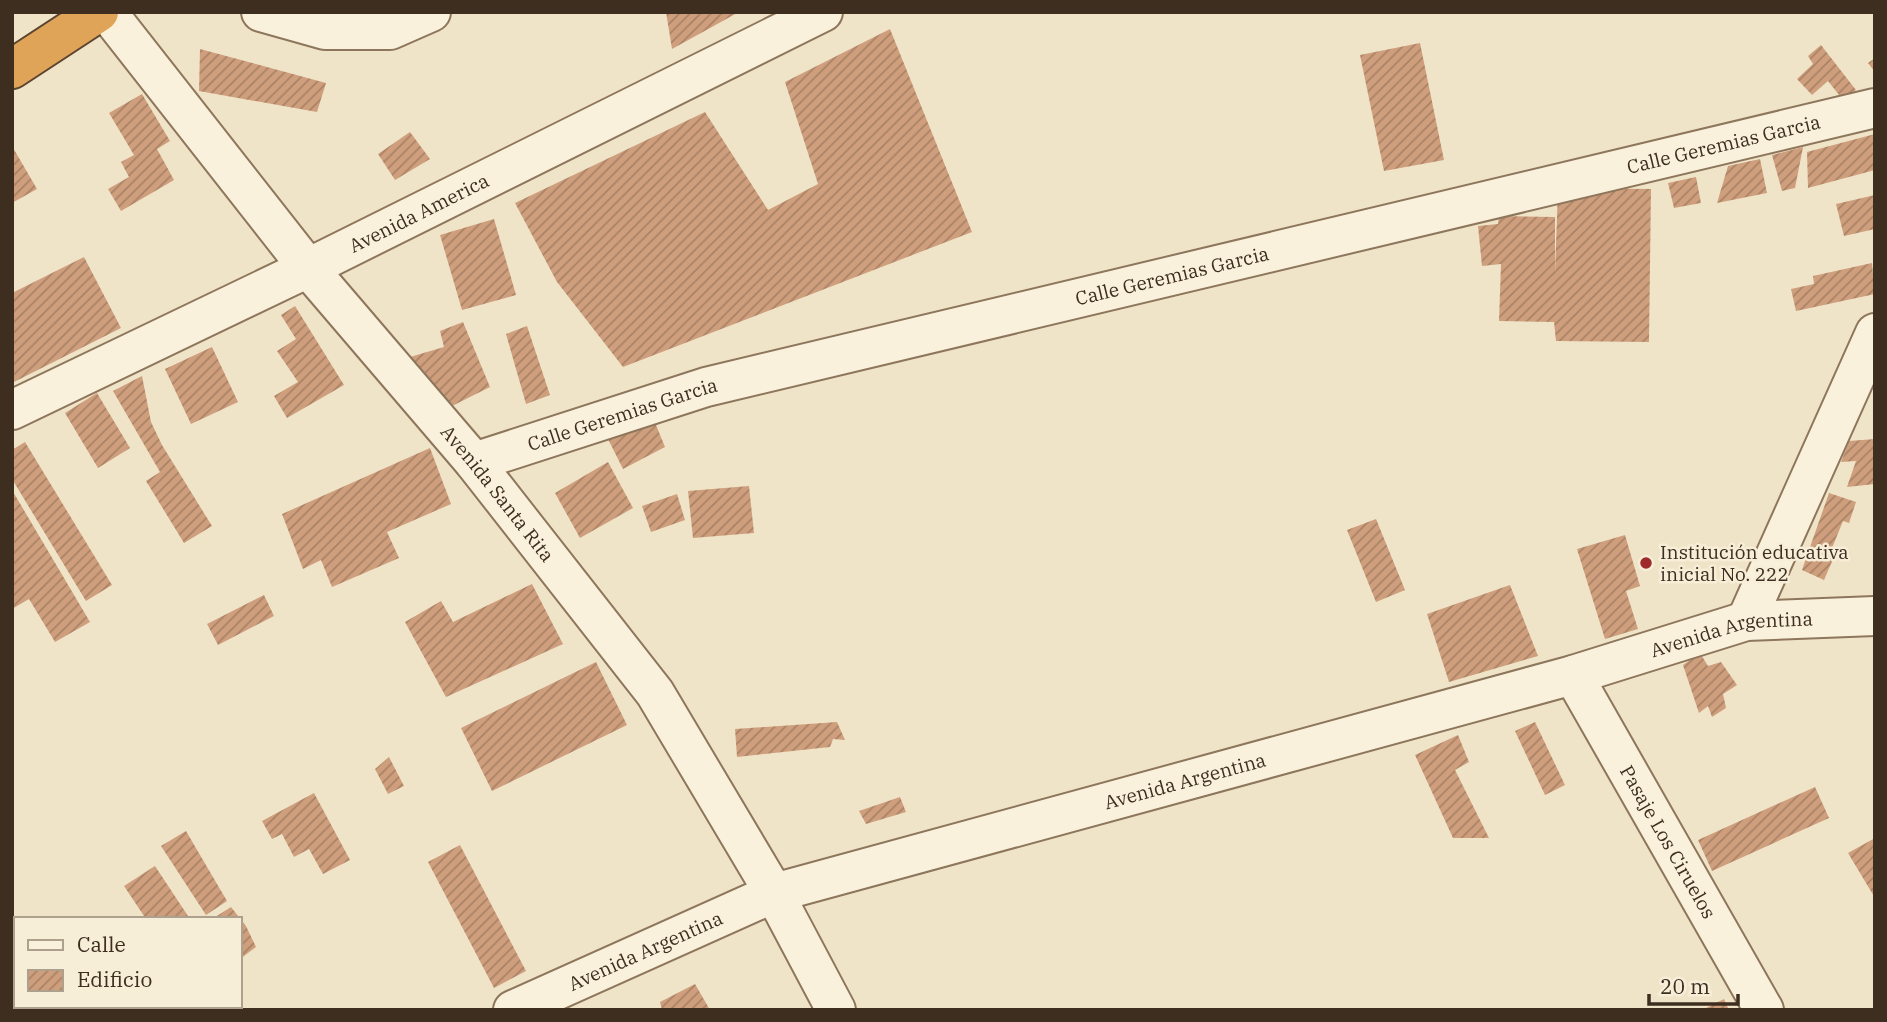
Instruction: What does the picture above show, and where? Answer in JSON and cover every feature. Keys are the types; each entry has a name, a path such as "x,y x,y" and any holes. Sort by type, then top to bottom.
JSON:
{"highway":[{"path":"12,69 92,15"}],"street":[{"path":"261,12 325,30 390,30 432,12"},
{"name":"Avenida America","path":"12,410 308,268 823,12"},
{"name":"Avenida Santa Rita","path":"92,15 474,462 655,693 774,893 836,1010"},
{"name":"Calle Geremias Garcia","path":"474,462 706,387 1875,108"},
{"path":"1746,621 1857,411 1875,333"},
{"name":"Avenida Argentina","path":"513,1010 774,893 1573,675 1746,621 1875,616"},
{"name":"Pasaje Los Ciruelos","path":"1573,675 1764,1010"}],"building":[{"path":"666,12 739,12 672,49"},
{"path":"890,29 972,232 623,367 557,282 515,203 705,112 768,210 818,184 785,82"},
{"path":"1420,43 1444,160 1384,171 1360,55"},
{"path":"1821,45 1856,90 1843,100 1828,81 1812,95 1797,79 1813,64 1808,56"},
{"path":"200,49 326,83 317,112 199,91"},
{"path":"1875,58 1875,72 1868,63"},
{"path":"142,94 170,141 157,149 174,180 121,211 108,189 129,177 121,162 134,155 109,113"},
{"path":"410,132 430,159 395,180 378,154"},
{"path":"1875,134 1875,170 1808,188 1807,152"},
{"path":"12,146 37,189 12,203"},
{"path":"1803,147 1795,188 1782,191 1772,155"},
{"path":"1760,159 1767,193 1717,203 1728,166"},
{"path":"1696,177 1701,203 1674,208 1668,183"},
{"path":"1558,188 1651,189 1649,342 1556,341 1554,322 1499,321 1501,264 1482,266 1478,226 1498,224 1499,216 1555,217 1555,273"},
{"path":"1875,195 1875,229 1844,236 1836,204"},
{"path":"494,219 516,295 462,310 440,235"},
{"path":"84,257 121,328 12,383 12,293"},
{"path":"1872,263 1875,294 1796,311 1791,289 1814,284 1813,276"},
{"path":"295,306 344,385 287,418 274,396 298,382 277,351 296,339 281,315"},
{"path":"463,322 490,387 450,407 410,357 444,347 440,331"},
{"path":"527,326 550,395 526,404 506,334"},
{"path":"212,347 238,402 191,424 165,369"},
{"path":"142,376 151,422 162,445 212,526 184,543 146,481 160,472 113,391"},
{"path":"97,393 130,448 98,468 65,413"},
{"path":"654,420 665,447 623,469 608,439"},
{"path":"1875,439 1875,484 1847,487 1856,461 1841,462 1849,441"},
{"path":"25,442 112,585 86,601 12,479 12,450"},
{"path":"430,448 451,504 387,532 399,558 332,587 321,560 303,569 282,514"},
{"path":"608,462 633,508 580,538 555,493"},
{"path":"749,486 754,533 693,538 688,491"},
{"path":"12,490 90,622 55,642 29,599 12,609"},
{"path":"1829,493 1856,502 1849,523 1843,521 1832,548 1837,550 1824,580 1802,570"},
{"path":"677,494 685,520 651,532 642,506"},
{"path":"1376,519 1405,590 1376,602 1347,530"},
{"path":"1625,535 1640,586 1626,591 1638,629 1605,639 1577,549"},
{"path":"532,584 563,644 446,697 405,622 441,601 453,622"},
{"path":"1510,585 1538,656 1449,682 1427,614"},
{"path":"264,595 274,616 218,645 207,624"},
{"path":"1700,653 1708,666 1721,662 1737,685 1723,694 1726,708 1712,717 1708,706 1699,713 1683,665"},
{"path":"596,662 627,725 492,791 461,728"},
{"path":"837,722 845,740 833,739 830,747 737,757 735,729"},
{"path":"1535,722 1565,785 1545,795 1515,731"},
{"path":"1458,735 1469,762 1455,770 1489,838 1453,838 1415,755"},
{"path":"389,757 404,786 388,794 375,769"},
{"path":"1815,787 1829,818 1712,871 1698,840"},
{"path":"314,793 350,860 323,874 309,849 294,857 282,834 272,839 262,821"},
{"path":"900,797 906,812 866,824 859,811"},
{"path":"186,831 227,901 206,915 161,846"},
{"path":"1875,838 1875,898 1848,853"},
{"path":"460,845 526,971 494,988 428,862"},
{"path":"155,866 189,917 145,917 124,886"},
{"path":"231,907 239,917 215,917"},
{"path":"242,921 246,926 256,947 242,958"},
{"path":"695,984 710,1010 662,1010 660,1002"},
{"path":"1724,999 1729,1010 1702,1010"},
{"path":"128,1008 160,1010 129,1010"}],"place":[{"name":"Institución educativa inicial No. 222","path":"1646,563"}]}
